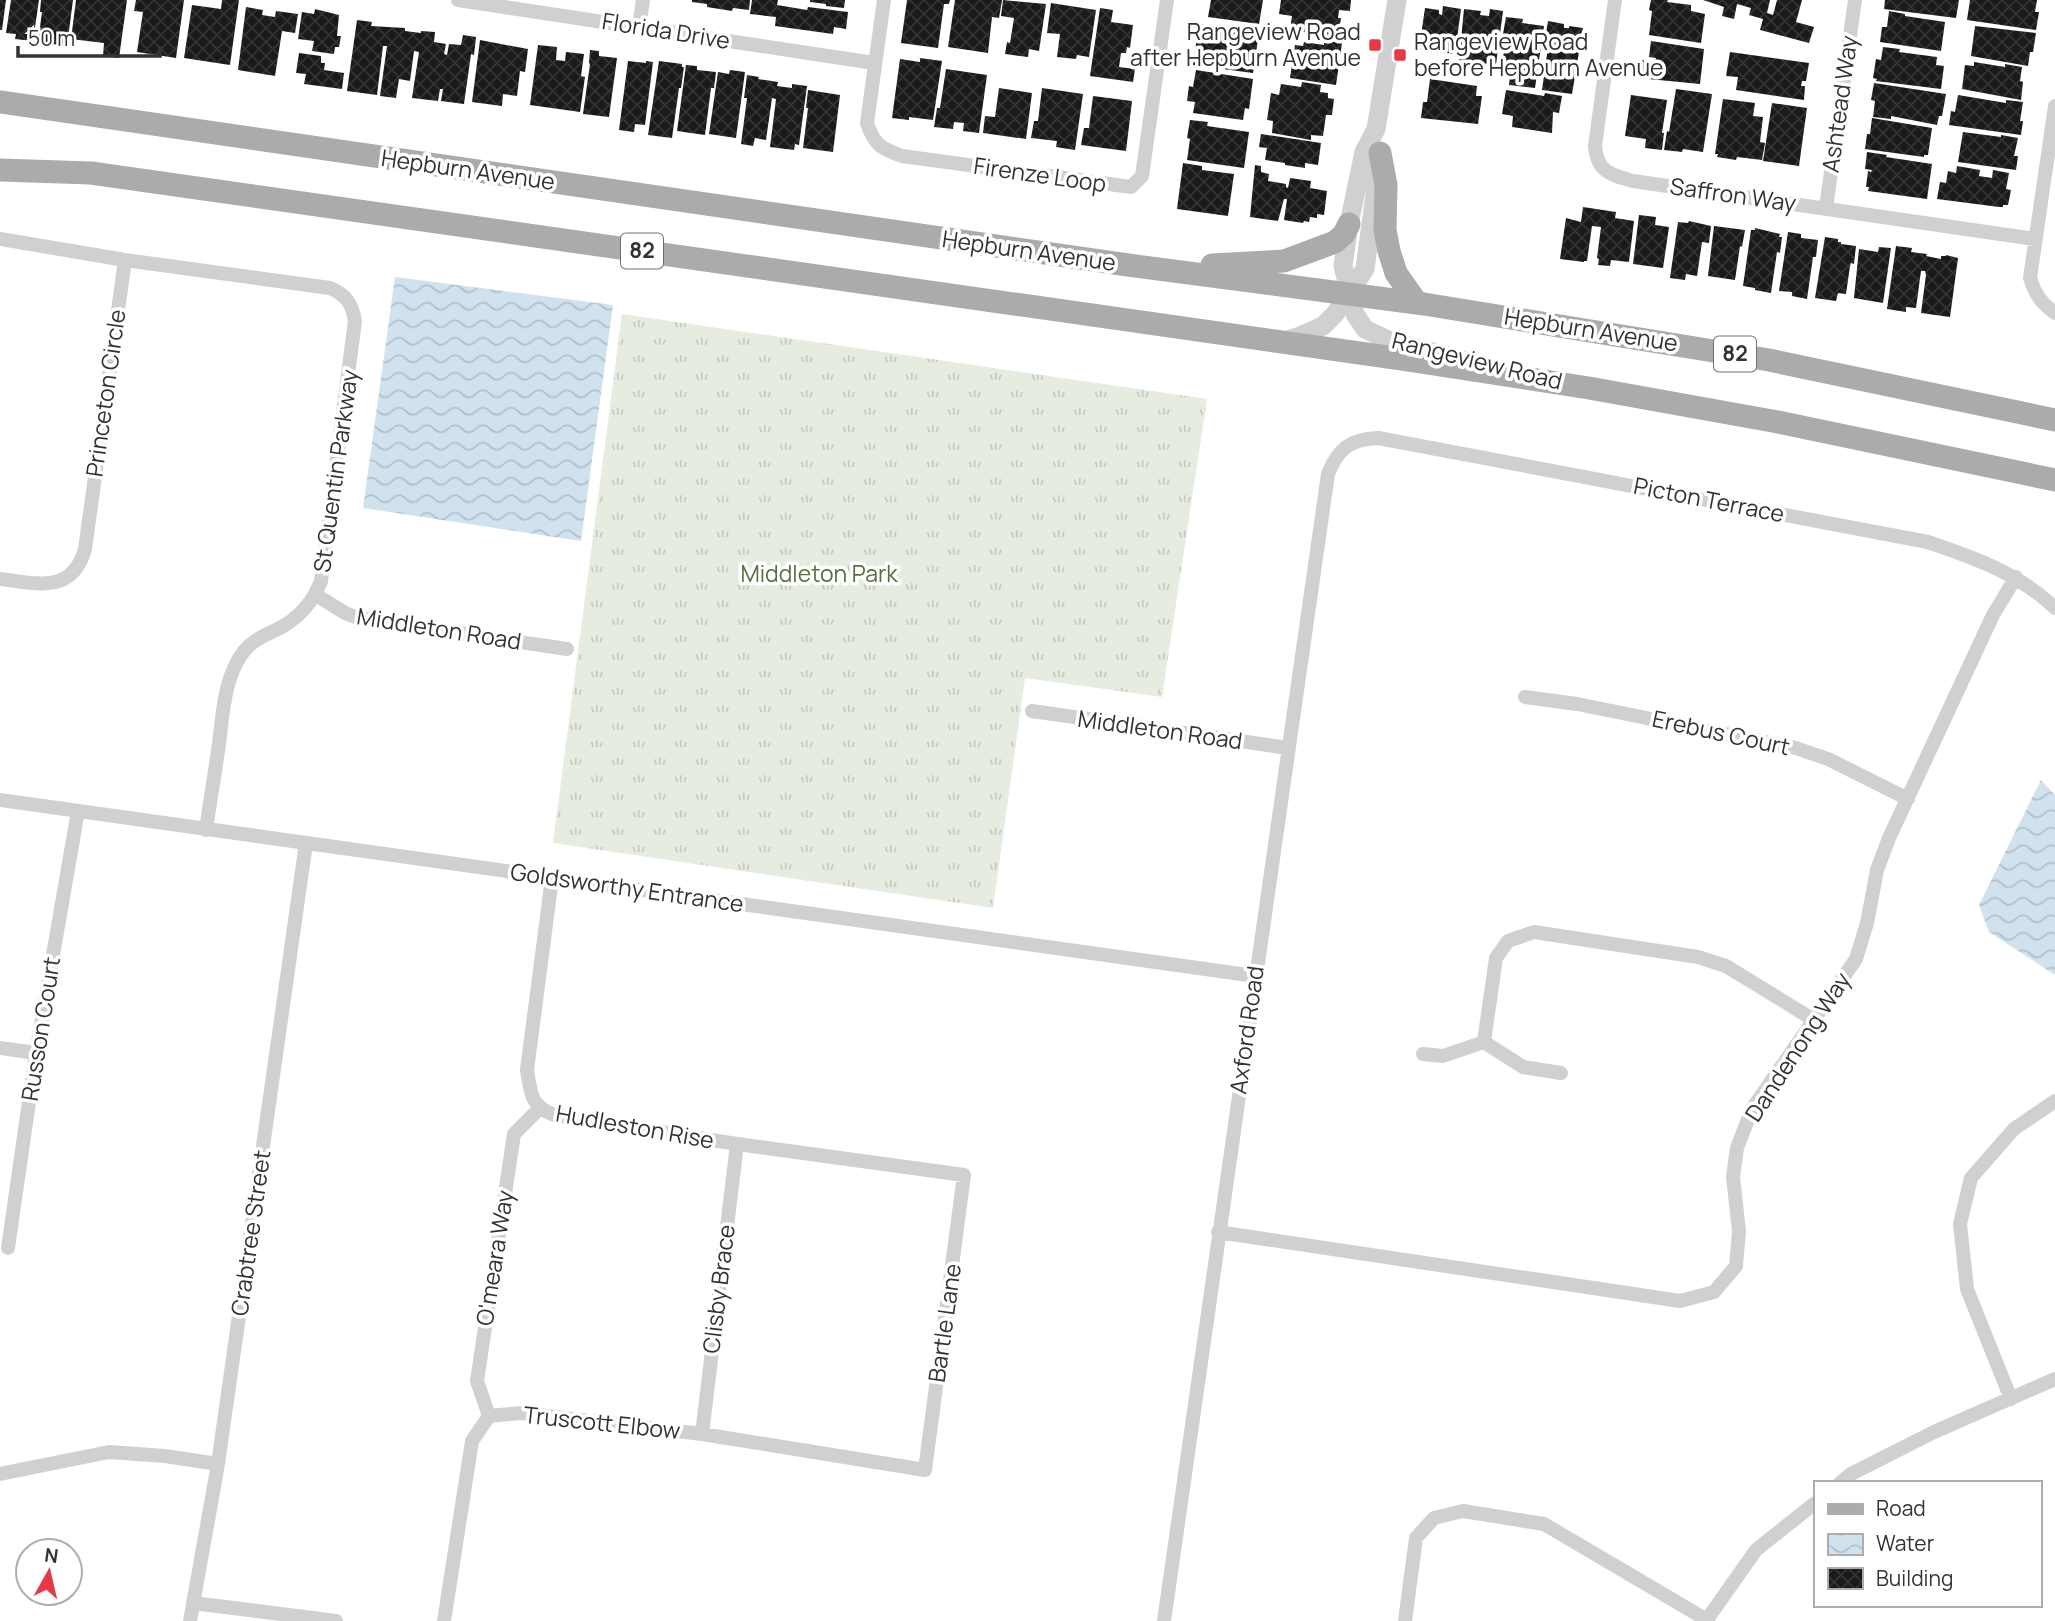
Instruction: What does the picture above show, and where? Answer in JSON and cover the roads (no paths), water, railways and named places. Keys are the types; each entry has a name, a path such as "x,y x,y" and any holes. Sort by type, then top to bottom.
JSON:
{"main road":[{"name":"Hepburn Avenue","path":"0,102 1128,265 1417,303 1769,360 2055,419"},
{"path":"1380,153 1386,185 1385,230 1389,251 1396,272 1417,303"},
{"name":"82","path":"0,170 91,173 1589,388 1778,422 2055,480"},
{"path":"1128,265 1224,265 1284,261 1335,242 1344,234 1349,224"}],"street":[{"name":"Florida Drive","path":"458,0 874,63"},
{"path":"639,27 643,0"},
{"path":"874,63 884,0"},
{"name":"Firenze Loop","path":"874,63 867,123 871,136 883,149 902,156 1131,187 1142,176 1167,0"},
{"name":"Rangeview Road","path":"1397,0 1376,129 1364,152 1343,266 1355,314 1360,322 1376,335 1390,341 1589,388"},
{"name":"Saffron Way","path":"1615,0 1595,146 1596,159 1605,170 1633,181 2035,239"},
{"name":"Ashtead Way","path":"1826,208 1855,0"},
{"path":"2055,106 2030,278 2034,292 2044,305 2055,313"},
{"name":"Rangeview Road","path":"1282,342 1323,326 1335,314 1365,269 1380,153 1376,129"},
{"path":"0,239 125,260"},
{"name":"Princeton Circle","path":"0,579 48,584 70,576 82,560 125,260"},
{"name":"St Quentin Parkway","path":"125,260 330,288 349,300 355,321 324,567 316,595 297,617 256,639 242,654 233,671 226,694 206,830"},
{"name":"Picton Terrace","path":"1347,445 1363,438 1390,440 1928,542 1979,559 2016,577 2055,608"},
{"name":"Axford Road","path":"1164,1621 1328,474 1334,460 1347,445"},
{"name":"Dandenong Way","path":"1218,1232 1680,1301 1714,1292 1736,1266 1738,1231 1733,1177 1737,1147 1752,1109 1856,960 1877,870 1889,838 1993,615 2016,577"},
{"name":"Middleton Road","path":"316,595 345,614 358,618 567,649"},
{"name":"Erebus Court","path":"1525,697 1577,704 1796,748 1828,758 1908,799"},
{"name":"Middleton Road","path":"1032,711 1288,748"},
{"name":"Goldsworthy Entrance","path":"0,800 1255,976"},
{"name":"Russon Court","path":"8,1248 36,1053 78,811"},
{"name":"Crabtree Street","path":"190,1621 218,1464 306,843"},
{"name":"Hudleston Rise","path":"552,878 527,1070 531,1094 539,1109 554,1115 737,1144 964,1175"},
{"path":"1484,1042 1496,958 1508,941 1534,932 1698,957 1726,966 1814,1020"},
{"path":"1423,1054 1443,1056 1484,1042"},
{"path":"1484,1042 1522,1068 1561,1073"},
{"path":"0,1048 36,1053"},
{"path":"2011,1399 1968,1289 1960,1224 1971,1178 2014,1129 2055,1101"},
{"name":"O'meara Way","path":"489,1416 477,1381 514,1134 539,1109"},
{"name":"Clisby Brace","path":"702,1434 737,1144"},
{"name":"Bartle Lane","path":"925,1469 964,1175"},
{"path":"1842,1481 1851,1474 1934,1432 2055,1379"},
{"name":"Truscott Elbow","path":"444,1621 472,1441 489,1416 522,1413 702,1434 925,1469"},
{"path":"0,1474 109,1452 165,1456 218,1464"},
{"path":"1405,1621 1416,1538 1434,1518 1463,1511 1544,1524 1706,1621 1756,1550 1814,1504"},
{"path":"193,1603 337,1621"}],"water":[{"path":"395,277 613,305 581,541 363,508"},
{"path":"2041,780 2055,795 2055,975 1989,932 1979,905"}],"place":[{"name":"Rangeview Road after Hepburn Avenue","path":"1375,45"},
{"name":"Rangeview Road before Hepburn Avenue","path":"1400,55"}],"park label":[{"name":"Middleton Park","path":"819,574"}]}
